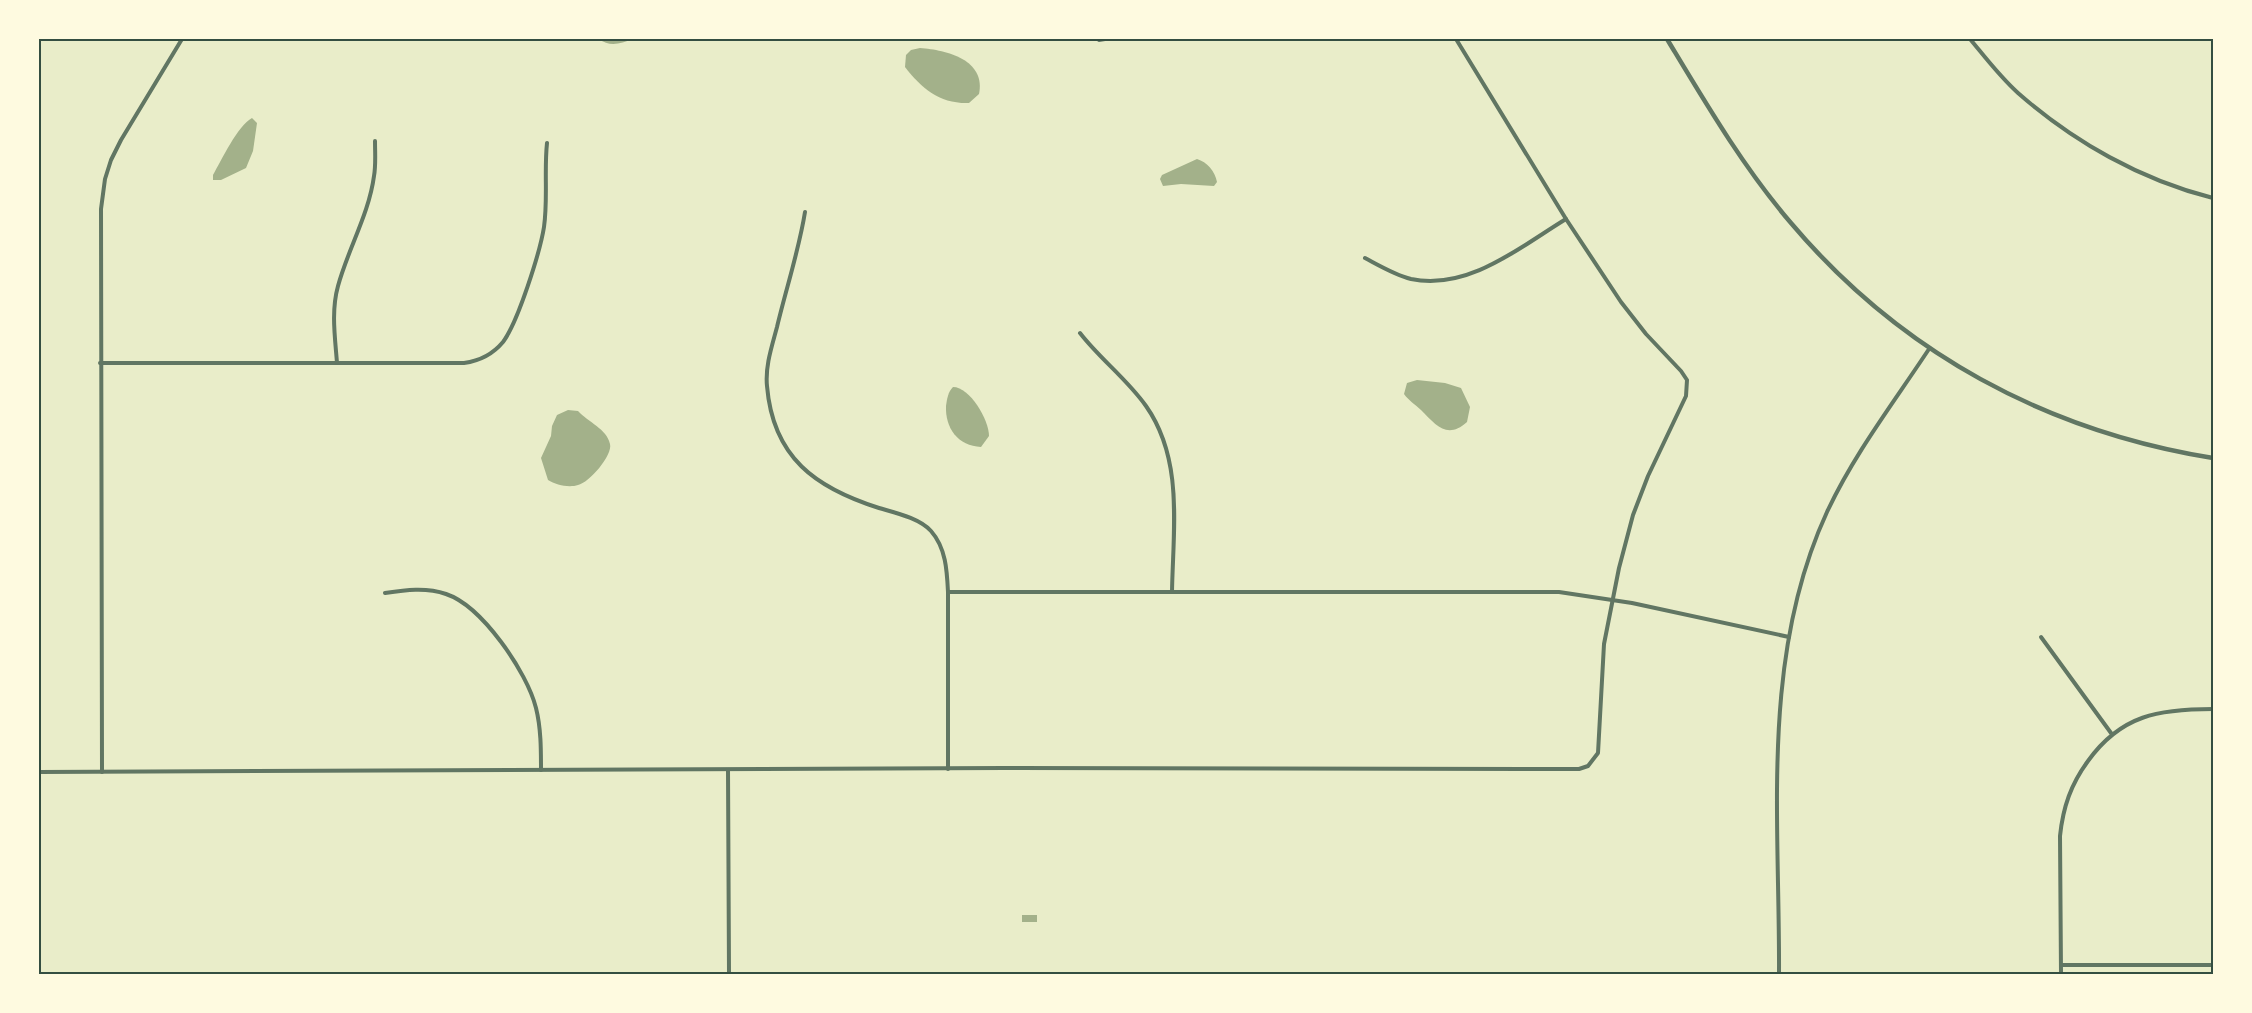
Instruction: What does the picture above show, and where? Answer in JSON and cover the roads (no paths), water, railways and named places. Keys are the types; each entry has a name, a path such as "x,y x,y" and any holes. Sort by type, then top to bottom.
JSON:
{"street":[{"path":"102,772 101,209 105,178 120,140 182,39"},
{"path":"1100,40 1105,39"},
{"path":"39,772 1579,769 1588,766 1598,753 1603,653 1613,599 1633,515 1648,476 1686,396 1687,380 1682,371 1646,334 1621,302 1566,219 1456,39"},
{"path":"1667,39 1738,153 1791,223 1858,293 1929,349 2019,400 2064,419 2126,440 2213,458"},
{"path":"1970,39 2018,93 2065,130 2148,177 2213,198"},
{"path":"337,363 334,323 338,286 370,192 374,176 375,141"},
{"path":"100,363 464,363 486,357 496,349 507,335 516,316 539,248 546,202 547,143"},
{"path":"804,212 769,358 767,385 770,412 787,450 801,468 815,480 852,499 921,523 936,539 943,554 948,592 948,770"},
{"path":"1366,258 1388,271 1411,279 1450,280 1469,274 1497,260 1566,219"},
{"path":"1080,333 1147,406 1168,449 1173,492 1172,592"},
{"path":"1780,974 1778,773 1780,699 1789,637 1797,599 1827,514 1853,464 1929,349"},
{"path":"385,593 430,590 445,593 458,599 476,612 488,626 530,691 536,708 540,734 541,770"},
{"path":"948,592 1559,592 1613,599 1789,637"},
{"path":"2041,637 2111,733"},
{"path":"2061,974 2060,836 2062,816 2068,795 2080,772 2096,749 2111,733 2144,717 2168,712 2213,710"},
{"path":"728,770 729,974"},
{"path":"2061,965 2213,965"}]}
